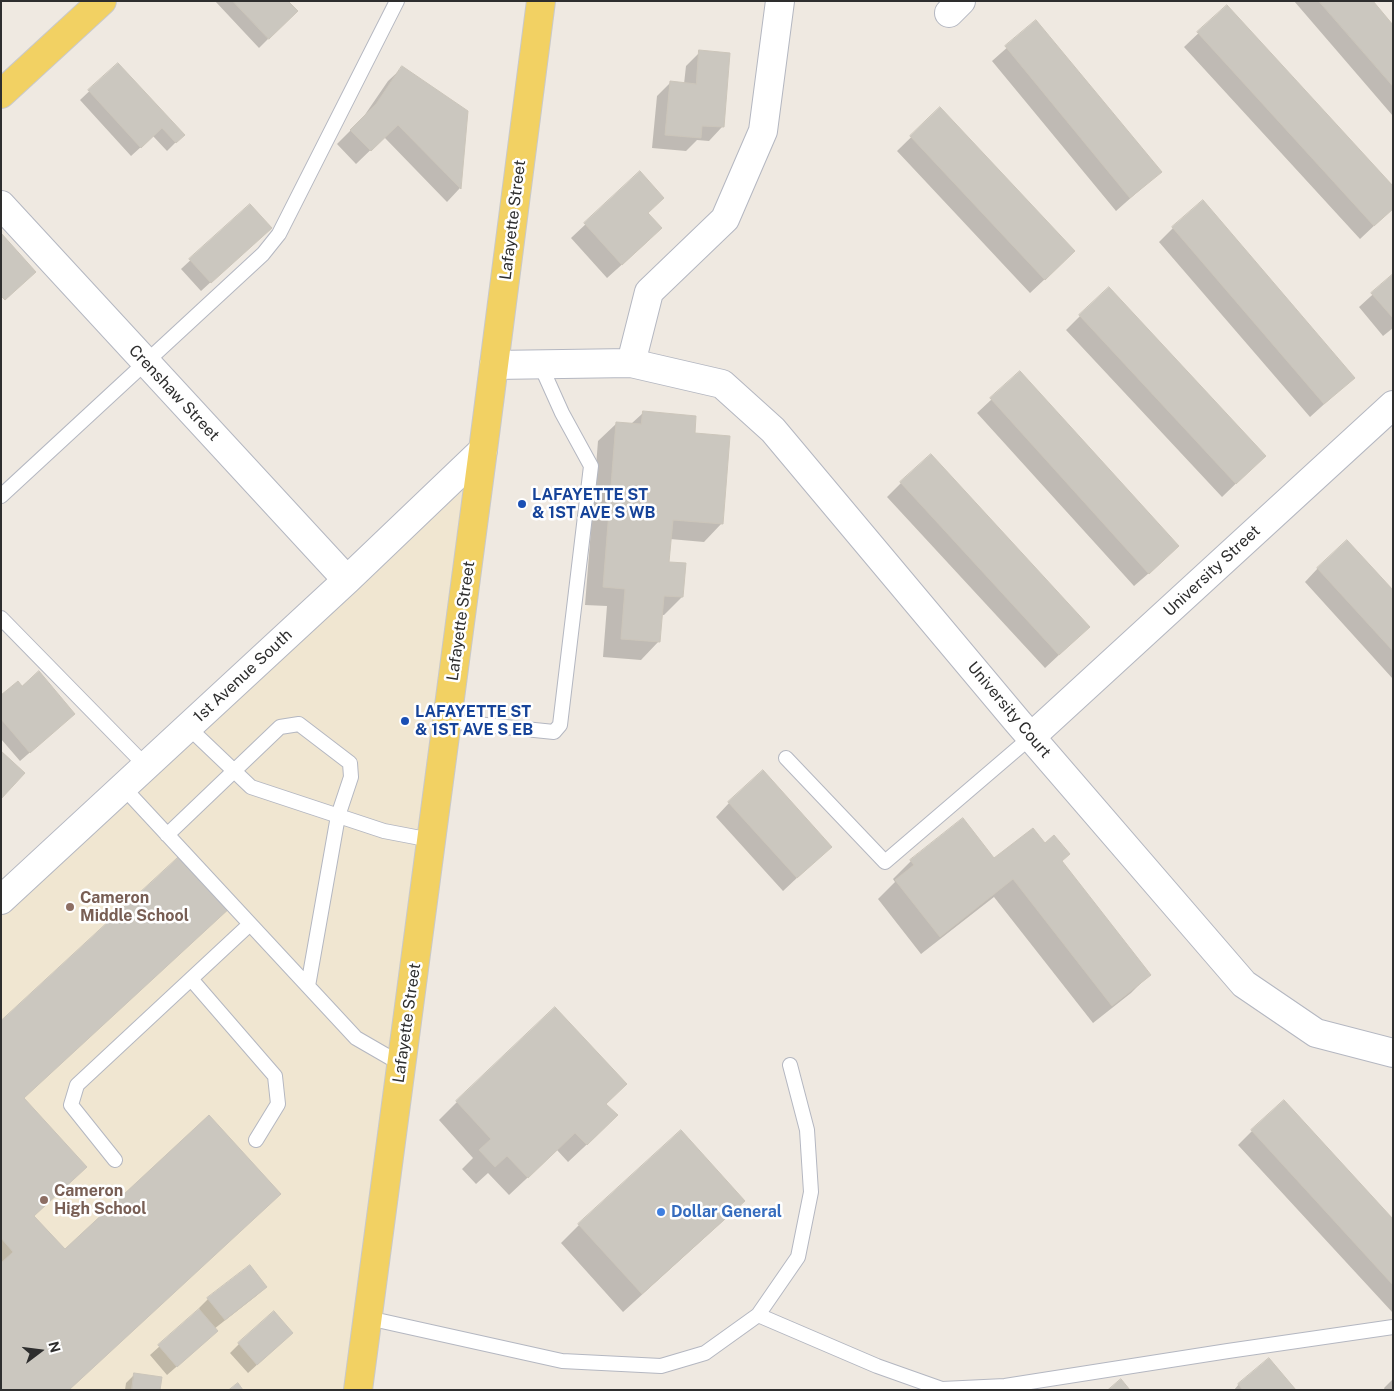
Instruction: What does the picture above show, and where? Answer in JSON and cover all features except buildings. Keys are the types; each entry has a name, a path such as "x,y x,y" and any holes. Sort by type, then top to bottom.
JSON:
{"main road":[{"path":"1,94 102,1"},
{"name":"Lafayette Street","path":"358,1390 484,450 541,1"}],"street":[{"path":"494,365 631,363 649,292 725,219 763,131 780,1"},
{"name":"Crenshaw Street","path":"1,205 347,580"},
{"name":"University Court","path":"631,363 722,384 773,430 1031,737 1244,984 1316,1033 1393,1053"},
{"name":"University Street","path":"1031,737 1393,404"},
{"name":"1st Avenue South","path":"1,900 347,580 484,450"}],"lane":[{"path":"1,496 263,254 279,234 397,1"},
{"path":"447,721 554,732 560,725 592,466 562,413 540,364"},
{"path":"1,618 146,766"},
{"path":"167,835 280,726 299,724 350,763 351,777 338,816 308,986"},
{"path":"188,727 251,787 384,831 431,840"},
{"path":"786,758 885,862 1031,737"},
{"path":"123,787 356,1038 401,1064"},
{"path":"115,1160 71,1105 77,1085 250,924"},
{"path":"191,978 275,1076 278,1104 256,1140"},
{"path":"368,1318 562,1361 661,1366 705,1353 758,1315 798,1257 811,1192 807,1130 790,1065"},
{"path":"758,1315 877,1366 942,1389 1005,1386 1393,1327"}],"shaded area":[{"path":"483,450 358,1390 1,1390 1,898"}],"place":[{"name":"LAFAYETTE ST & 1ST AVE S WB","path":"522,504"},
{"name":"LAFAYETTE ST & 1ST AVE S EB","path":"405,721"},
{"name":"Cameron Middle School","path":"70,907"},
{"name":"Cameron High School","path":"44,1200"},
{"name":"Dollar General","path":"661,1212"}]}
